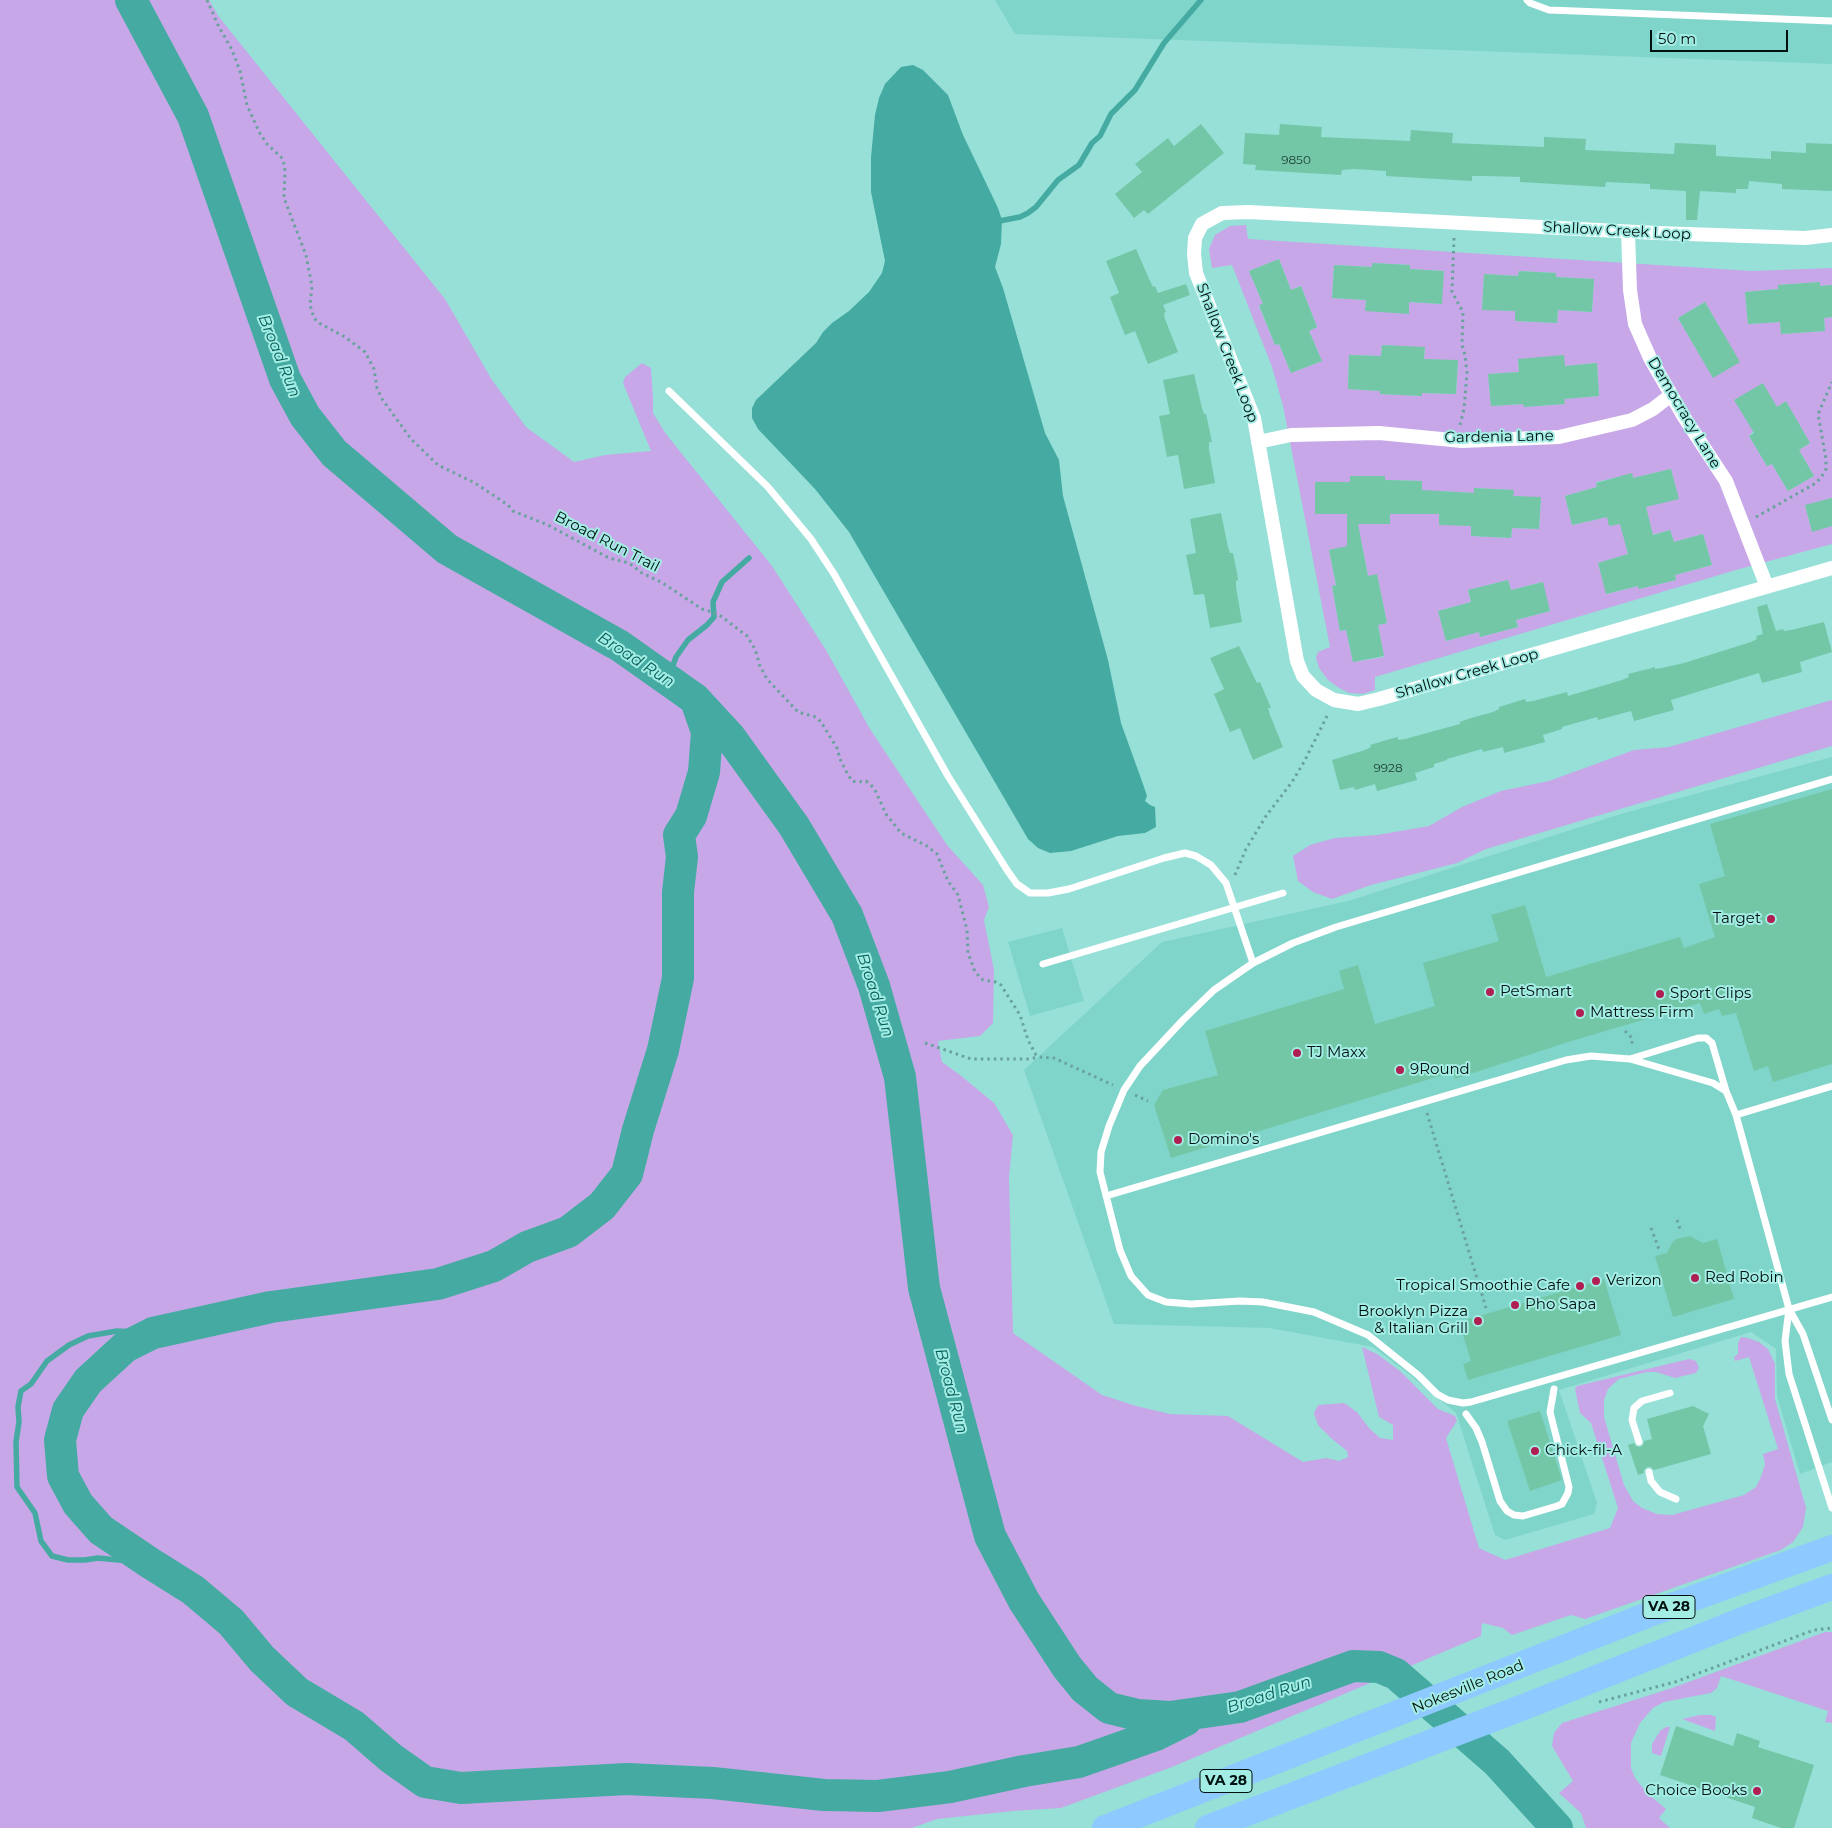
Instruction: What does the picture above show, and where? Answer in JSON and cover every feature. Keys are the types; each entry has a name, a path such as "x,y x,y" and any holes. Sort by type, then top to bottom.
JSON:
{"highway":[{"name":"Nokesville Road","path":"1105,1828 1656,1612 1832,1548"},
{"name":"VA 28","path":"1208,1828 1832,1586"}],"street":[{"name":"Shallow Creek Loop","path":"1832,236 1805,238 1628,232 1248,212 1222,213 1202,224 1195,238 1194,254 1196,273 1254,418 1297,661 1303,676 1316,690 1334,700 1358,704 1379,699 1832,568"},
{"name":"Democracy Lane","path":"1628,232 1630,290 1636,324 1650,358 1671,395 1726,481 1767,587"},
{"name":"Gardenia Lane","path":"1258,442 1291,436 1379,433 1457,440 1559,437 1632,420 1653,409 1671,395"}],"lane":[{"path":"1527,0 1549,10 1832,21"},
{"path":"669,391 762,480 811,538 834,574 948,776 1017,884 1030,893 1048,893 1069,889 1164,858 1185,853 1196,856 1211,865 1223,877 1229,889 1253,963"},
{"path":"1832,779 1336,927 1293,943 1253,963 1214,990 1140,1066 1124,1090 1109,1126 1101,1152 1100,1172 1120,1250 1131,1276 1148,1295 1166,1302 1191,1304 1240,1301 1263,1302 1314,1312 1368,1335 1418,1375 1437,1394 1448,1400 1463,1403 1832,1296"},
{"path":"1044,964 1283,893"},
{"path":"1630,1059 1698,1038 1706,1038 1712,1043 1726,1091 1736,1115 1789,1309 1803,1334 1832,1420"},
{"path":"1106,1196 1566,1060 1591,1056 1630,1059 1713,1083 1726,1091"},
{"path":"1736,1115 1832,1086"},
{"path":"1789,1309 1784,1341 1789,1374 1832,1508"},
{"path":"1466,1414 1476,1428 1482,1442 1500,1500 1507,1511 1514,1516 1523,1516 1557,1506 1566,1499 1568,1487 1550,1412 1554,1389"},
{"path":"1639,1442 1632,1420 1634,1408 1642,1401 1670,1393"},
{"path":"1649,1472 1651,1481 1660,1492 1676,1499"}],"path":[{"name":"Broad Run Trail","path":"207,0 232,50 247,105 259,132 267,144 283,159 285,171 284,198 306,255 312,286 310,305 314,318 365,352 374,368 377,388 382,399 410,439 438,465 475,483 508,505 513,511 548,526 609,558 629,563 642,573 661,582 702,609 718,614 747,636 755,649 760,666 767,679 798,712 816,717 821,722 838,748 840,759 852,780 866,782 871,785 886,814 901,832 937,854 948,881 958,896 967,930 968,953 975,972 983,980 996,982 1001,986 1020,1015 1032,1048 1039,1057"},
{"path":"1455,223 1452,292 1463,312 1462,345 1467,373 1464,409 1457,440"},
{"path":"1743,524 1816,483 1822,476 1826,469 1826,458 1818,414 1832,382"},
{"path":"1229,889 1246,849 1266,816 1292,782 1304,762 1334,700"},
{"path":"1626,1031 1632,1038 1632,1045"},
{"path":"925,1043 971,1059 1054,1058 1110,1084"},
{"path":"1424,1102 1486,1308"},
{"path":"1677,1220 1681,1232"},
{"path":"1651,1228 1660,1252"},
{"path":"1593,1704 1675,1682 1814,1630 1832,1628"}],"shaded area":[{"path":"0,0 209,0 219,17 445,299 492,380 526,427 574,462 605,455 651,451 623,383 625,377 642,363 651,368 653,413 666,434 772,566 826,650 870,729 947,845 983,885 989,907 984,920 994,970 993,1023 980,1036 938,1041 942,1062 994,1103 1013,1135 1009,1177 1013,1333 1102,1395 1170,1414 1228,1416 1303,1462 1326,1458 1339,1461 1348,1457 1347,1451 1318,1425 1314,1413 1318,1405 1344,1403 1357,1412 1369,1428 1380,1438 1393,1440 1393,1425 1379,1417 1362,1347 1377,1354 1400,1371 1438,1409 1455,1416 1457,1421 1446,1438 1479,1548 1505,1560 1610,1528 1618,1508 1591,1423 1580,1413 1575,1389 1577,1386 1689,1359 1696,1361 1699,1368 1696,1373 1675,1378 1656,1372 1647,1372 1619,1379 1608,1389 1604,1400 1604,1417 1624,1485 1633,1501 1642,1508 1657,1514 1672,1515 1744,1495 1756,1487 1765,1464 1763,1454 1778,1449 1749,1357 1735,1361 1734,1357 1738,1354 1738,1343 1741,1337 1748,1338 1759,1342 1768,1349 1775,1364 1775,1399 1806,1508 1803,1527 1793,1542 1781,1550 1585,1619 1571,1615 1512,1635 1503,1628 1482,1623 1481,1636 1172,1767 1061,1808 937,1819 912,1828 0,1828"},
{"path":"995,0 1832,0 1832,64 1015,34"},
{"path":"1246,225 1248,239 1752,271 1832,268 1832,285 1820,286 1820,282 1778,285 1778,289 1745,292 1748,324 1780,322 1781,334 1825,331 1824,318 1832,317 1832,498 1805,506 1812,531 1832,526 1832,544 1736,570 1375,677 1375,690 1363,694 1349,693 1339,688 1328,680 1319,668 1316,658 1318,652 1330,647 1283,406 1272,367 1232,265 1212,268 1209,249 1215,235 1230,226","holes":["1279,259 1291,290 1301,286 1317,327 1309,331 1322,361 1291,373 1279,344 1275,345 1259,306 1263,304 1249,271","1372,263 1410,265 1410,269 1444,271 1441,304 1409,302 1409,313 1365,310 1366,300 1332,298 1334,265 1372,267","1519,271 1556,273 1556,277 1594,279 1592,312 1558,310 1557,323 1515,321 1515,311 1482,309 1484,274 1518,276","1705,302 1739,362 1713,377 1678,318","1382,345 1425,348 1424,359 1458,361 1456,394 1422,393 1422,396 1381,394 1380,391 1348,389 1349,355 1381,356","1518,359 1565,366 1597,363 1599,396 1564,399 1564,404 1524,407 1523,404 1491,406 1488,374 1519,372","1786,402 1810,443 1799,450 1814,476 1788,491 1772,464 1767,466 1749,436 1777,407","1671,469 1678,498 1646,507 1648,516 1610,526 1607,517 1572,525 1565,496 1597,487 1596,482 1632,474 1633,478","1351,476 1385,476 1385,480 1422,481 1421,514 1390,514 1390,524 1347,524 1347,514 1315,514 1315,482 1350,482","1475,488 1513,490 1513,496 1541,498 1539,529 1512,528 1511,538 1471,536 1471,526 1439,524 1440,491 1474,493","1670,530 1674,542 1703,534 1712,565 1675,575 1676,580 1639,589 1638,586 1607,594 1598,563 1628,554 1625,542","1362,544 1368,576 1377,575 1387,623 1378,625 1384,657 1353,662 1346,630 1340,631 1332,586 1336,585 1329,550","1508,580 1511,590 1542,582 1550,611 1516,620 1518,627 1480,637 1479,632 1446,641 1438,611 1471,602 1468,590"]},
{"path":"1832,700 1832,746 1486,849 1457,863 1371,885 1332,899 1313,892 1298,881 1293,856 1310,845 1335,838 1377,835 1429,826 1462,807 1501,791 1549,781 1634,750 1669,747"},
{"path":"1832,757 1832,1462 1800,1474 1777,1396 1776,1349 1751,1332 1559,1390 1597,1503 1594,1514 1505,1540 1495,1535 1456,1413 1373,1347 1269,1328 1114,1324 1024,1070 1162,942 1348,901 1624,813"},
{"path":"1062,928 1084,1001 1030,1016 1008,942"},
{"path":"1825,1632 1832,1632 1832,1723 1825,1722 1828,1711 1721,1676 1717,1688 1711,1693 1664,1702 1653,1708 1640,1723 1631,1743 1631,1768 1635,1778 1647,1793 1666,1809 1659,1818 1670,1828 1586,1828 1581,1813 1559,1793 1573,1781 1552,1746 1554,1733 1562,1723 1672,1688"},
{"path":"1700,1715 1716,1717 1715,1731 1682,1719"},
{"path":"1670,1727 1661,1756 1652,1753 1652,1744 1660,1731"}],"water":[{"path":"913,65 923,70 948,95 963,135 1002,220 1001,244 995,267 1003,288 1045,433 1059,460 1063,496 1108,660 1121,723 1147,796 1145,801 1155,807 1156,827 1145,833 1118,836 1071,851 1050,853 1038,848 1028,839 849,532 815,489 758,429 752,418 752,408 756,400 816,343 832,323 849,311 869,292 882,273 885,261 871,192 871,157 875,115 885,84 901,67"}],"building":[{"path":"1201,124 1224,153 1148,214 1144,210 1134,218 1115,194 1142,172 1135,164 1168,138 1174,146"},
{"path":"1280,124 1322,127 1321,137 1410,141 1411,130 1453,133 1452,143 1544,147 1544,137 1586,139 1585,150 1674,154 1675,143 1716,145 1716,156 1771,159 1771,151 1806,153 1806,143 1832,144 1832,191 1782,189 1782,184 1749,181 1748,189 1736,189 1736,193 1700,191 1697,220 1686,220 1686,191 1650,189 1650,184 1606,182 1605,187 1520,182 1520,177 1485,176 1472,176 1472,181 1386,176 1386,171 1354,169 1342,170 1341,175 1255,170 1256,165 1243,164 1245,133 1279,135"},
{"path":"1136,249 1153,287 1155,286 1158,293 1186,284 1190,295 1163,305 1166,312 1164,313 1165,319 1178,352 1148,364 1135,331 1125,335 1110,297 1119,293 1106,261"},
{"path":"1279,259 1291,290 1301,286 1317,327 1309,331 1322,361 1291,373 1279,344 1275,345 1259,305 1263,304 1249,271"},
{"path":"1372,263 1410,265 1410,269 1444,271 1442,304 1409,302 1409,314 1365,311 1366,300 1332,298 1334,265 1372,267"},
{"path":"1519,271 1556,273 1556,277 1594,279 1592,312 1558,310 1557,323 1515,321 1515,311 1482,310 1484,274 1518,276"},
{"path":"1820,282 1820,286 1832,285 1832,317 1824,318 1825,331 1781,334 1780,322 1748,324 1745,292 1778,289 1778,285"},
{"path":"1705,302 1740,362 1713,378 1678,318"},
{"path":"1382,345 1425,347 1424,359 1458,360 1456,394 1422,393 1422,396 1380,394 1380,391 1348,389 1349,355 1381,356"},
{"path":"1564,355 1565,366 1597,363 1599,396 1564,399 1565,404 1524,407 1523,404 1491,406 1488,374 1519,372 1518,359"},
{"path":"1194,374 1212,442 1209,442 1209,449 1215,483 1184,489 1178,455 1167,457 1159,416 1170,414 1163,380"},
{"path":"1763,383 1777,407 1786,401 1810,443 1799,450 1814,476 1788,491 1772,464 1767,466 1749,436 1754,433 1734,400"},
{"path":"1671,469 1679,499 1646,507 1653,535 1670,530 1674,542 1703,534 1712,565 1675,575 1676,580 1639,589 1638,586 1606,594 1598,563 1628,554 1620,524 1609,526 1607,517 1572,525 1565,496 1597,487 1596,483 1632,473 1633,478"},
{"path":"1350,476 1385,476 1385,480 1422,481 1422,490 1474,493 1474,488 1514,490 1513,496 1541,497 1539,529 1512,528 1511,538 1471,536 1471,526 1439,525 1439,514 1390,514 1390,524 1358,524 1368,576 1377,574 1387,623 1378,625 1384,656 1353,662 1346,630 1340,631 1332,586 1336,585 1329,550 1347,546 1347,514 1315,514 1315,482 1350,482"},
{"path":"1832,498 1832,526 1812,532 1805,505"},
{"path":"1221,513 1228,547 1230,553 1233,553 1237,573 1236,587 1242,622 1210,628 1204,594 1194,595 1186,555 1196,553 1190,519"},
{"path":"1508,580 1511,590 1543,582 1550,611 1516,620 1518,627 1480,637 1479,632 1446,641 1438,611 1471,602 1468,590"},
{"path":"1767,604 1776,631 1783,629 1784,631 1791,630 1824,622 1832,652 1800,662 1802,672 1762,683 1759,673 1671,700 1674,710 1634,721 1631,711 1598,720 1597,717 1562,727 1562,729 1543,735 1545,742 1504,753 1503,747 1483,752 1482,749 1447,759 1434,764 1434,767 1415,773 1417,780 1377,791 1375,784 1355,790 1354,787 1340,790 1332,760 1365,750 1371,747 1370,745 1390,739 1398,737 1398,740 1405,739 1460,724 1460,722 1471,718 1493,712 1499,709 1499,707 1525,699 1526,702 1533,701 1567,692 1568,696 1622,680 1629,677 1628,674 1655,667 1655,669 1684,663 1751,642 1757,639 1756,636 1763,634 1757,607"},
{"path":"1239,646 1257,683 1260,682 1271,708 1268,708 1270,715 1283,747 1253,760 1240,728 1230,732 1214,694 1224,689 1210,658"},
{"path":"1832,789 1832,1064 1773,1082 1768,1066 1754,1071 1736,1013 1722,1016 1719,1009 1704,1014 1700,1003 1565,1043 1455,1079 1453,1072 1171,1158 1154,1105 1163,1090 1218,1075 1205,1031 1344,989 1339,971 1358,965 1375,1024 1435,1006 1423,963 1499,941 1491,915 1525,905 1546,977 1680,937 1684,948 1715,937 1699,884 1725,876 1710,824"},
{"name":"Red Robin","path":"1690,1236 1703,1243 1717,1239 1734,1299 1673,1317 1655,1256 1667,1253 1676,1239"},
{"path":"1604,1279 1621,1335 1468,1380 1463,1364 1471,1361 1459,1322"},
{"path":"1693,1406 1709,1414 1703,1426 1711,1454 1654,1470 1651,1467 1647,1467 1644,1473 1638,1475 1628,1445 1634,1443 1640,1447 1644,1441 1652,1439 1647,1419"},
{"name":"Chick-fil-A","path":"1540,1411 1562,1480 1530,1491 1507,1421"},
{"name":"Choice Books","path":"1676,1726 1733,1746 1737,1733 1760,1741 1758,1747 1814,1765 1794,1828 1781,1828 1752,1818 1755,1807 1660,1775"}],"waterway":[{"name":"Broad Run","path":"131,0 193,116 285,379 305,416 334,453 447,549 620,646 695,699 730,737 794,826 847,915 874,986 900,1077 924,1288 990,1536 1024,1601 1067,1667 1085,1689 1109,1708 1138,1715 1170,1717 1240,1707 1353,1666 1379,1667 1396,1674 1497,1762 1557,1828"},
{"path":"994,222 1020,217 1028,213 1036,207 1058,180 1079,165 1092,143 1100,136 1111,114 1135,90 1164,43 1201,0"},
{"path":"668,679 676,657 688,640 714,617 713,602 722,582 749,558"},
{"path":"697,703 707,732 704,772 691,816 679,835 682,857 678,892 678,978 663,1050 638,1130 627,1174 602,1206 568,1232 527,1247 494,1266 438,1284 271,1307 153,1333 125,1347 88,1381 68,1410 60,1440 63,1476 78,1504 101,1530 193,1590 231,1622 262,1659 297,1692 354,1726 391,1758 425,1782 461,1788 627,1779 713,1783 824,1795 878,1796 950,1787 1024,1771 1079,1762 1156,1735 1186,1720"},
{"path":"150,1563 98,1558 68,1560 52,1556 41,1541 35,1513 17,1487 16,1442 21,1391 31,1384 47,1361 69,1345 88,1336 117,1331 153,1333"}],"place":[{"name":"Target","path":"1771,919"},
{"name":"PetSmart","path":"1490,992"},
{"name":"Sport Clips","path":"1660,994"},
{"name":"Mattress Firm","path":"1580,1013"},
{"name":"TJ Maxx","path":"1297,1053"},
{"name":"9Round","path":"1400,1070"},
{"name":"Domino's","path":"1178,1140"},
{"name":"Red Robin","path":"1695,1278"},
{"name":"Verizon","path":"1596,1281"},
{"name":"Tropical Smoothie Cafe","path":"1580,1286"},
{"name":"Pho Sapa","path":"1515,1305"},
{"name":"Brooklyn Pizza & Italian Grill","path":"1478,1321"},
{"name":"Chick-fil-A","path":"1535,1451"},
{"name":"Choice Books","path":"1757,1791"}]}
